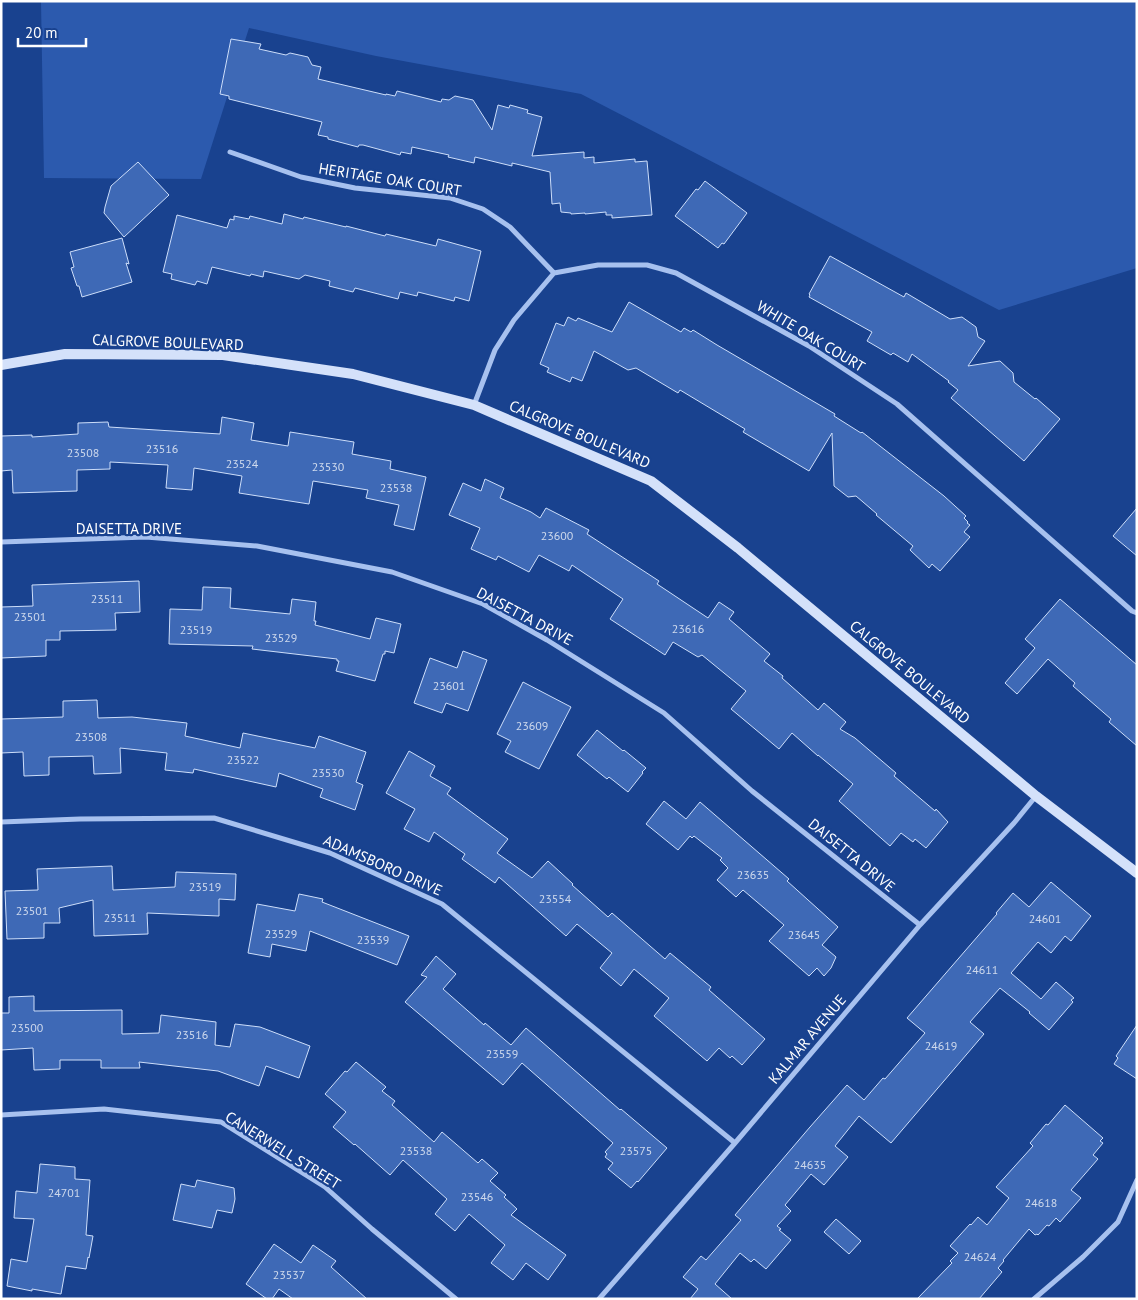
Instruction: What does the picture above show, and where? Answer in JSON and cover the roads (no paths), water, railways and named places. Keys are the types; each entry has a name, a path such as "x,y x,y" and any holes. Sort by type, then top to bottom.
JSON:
{"street":[{"name":"HERITAGE OAK COURT","path":"230,152 301,177 355,188 450,198 483,209 510,227 554,273"},
{"name":"WHITE OAK COURT","path":"554,273 598,264 648,266 676,273 809,346 897,404 1132,611 1137,613"},
{"path":"474,405 496,350 514,320 554,273"},
{"name":"CALGROVE BOULEVARD","path":"1,365 65,354 223,355 353,374 474,405 651,481 738,548 1036,796 1137,873"},
{"name":"DAISETTA DRIVE","path":"1,542 146,537 257,546 392,572 483,604 547,640 664,712 752,791 920,925"},
{"name":"KALMAR AVENUE","path":"599,1299 735,1143 920,925 1014,823 1036,796"},
{"name":"ADAMSBORO DRIVE","path":"1,822 80,819 214,818 330,853 442,904 735,1143"},
{"name":"CANERWELL STREET","path":"1,1115 104,1109 221,1122 325,1187 372,1230 456,1299"},
{"path":"1034,1299 1083,1257 1118,1222 1137,1180"}]}
